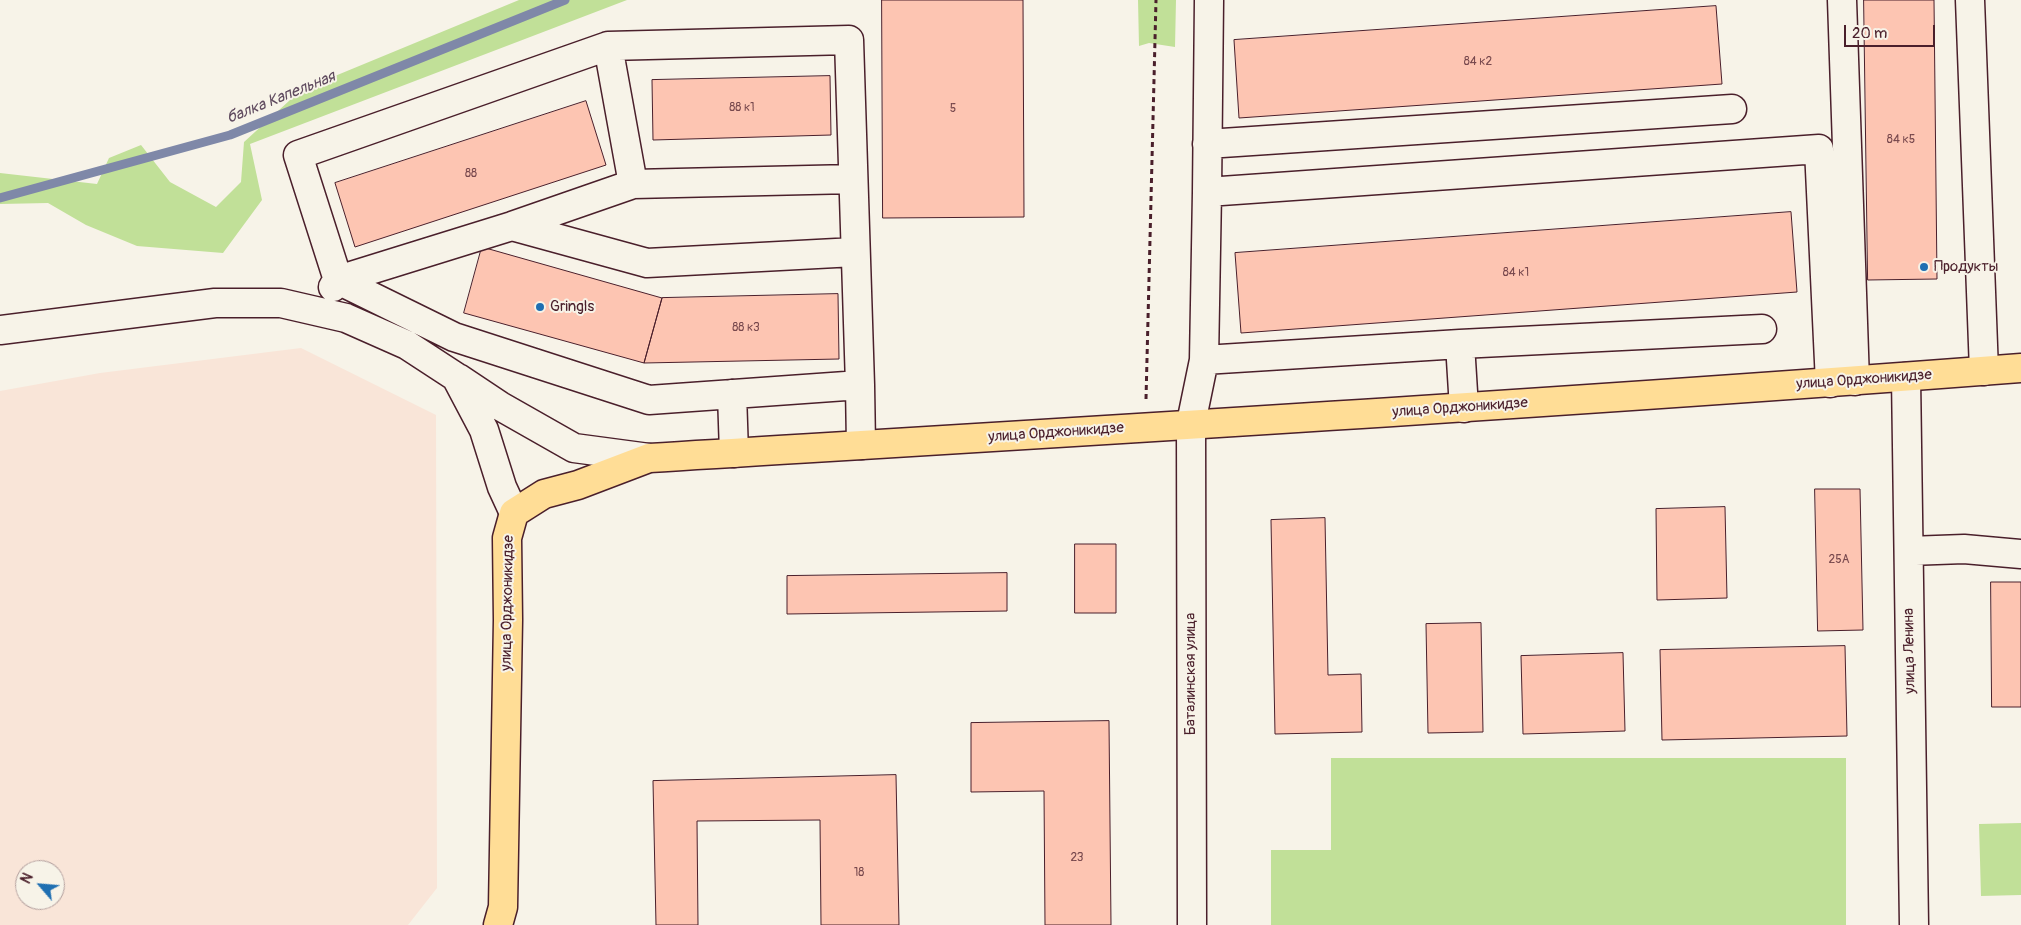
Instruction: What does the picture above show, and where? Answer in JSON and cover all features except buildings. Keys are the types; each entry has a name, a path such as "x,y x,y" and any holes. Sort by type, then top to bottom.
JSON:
{"main road":[{"name":"улица Орджоникидзе","path":"498,925 503,906 507,538 514,514 544,494 578,485 649,458 1191,423 1464,408 2021,368"}],"street":[{"name":"Баталинская улица","path":"1192,925 1191,423 1204,360 1209,0"},
{"path":"1842,0 1842,382"},
{"path":"1970,0 1984,371"},
{"path":"860,385 649,400 454,338 338,280 298,155 608,46 849,40 860,385 861,445"},
{"path":"608,46 633,184"},
{"path":"1207,144 1732,109"},
{"path":"1206,192 1819,150 1842,382"},
{"path":"315,310 338,280 512,226 633,184 853,180"},
{"path":"512,226 647,263 855,252"},
{"path":"0,330 215,303 281,303 346,318 407,345 500,406 574,448 649,458"},
{"path":"1204,360 1460,344 1762,329"},
{"path":"1460,344 1464,408"},
{"path":"456,377 484,430 502,487 514,514"},
{"name":"улица Ленина","path":"1906,377 1914,925"},
{"path":"732,394 734,453"},
{"path":"1908,551 1964,549 2021,554"}],"path":[{"path":"1148,427 1146,397 1156,0"}],"shaded area":[{"path":"301,348 436,415 437,888 408,925 0,925 0,391 100,373"}],"green space":[{"path":"519,0 627,0 250,144 262,200 223,253 137,246 86,225 48,203 0,204 0,173 97,184 109,158 141,145 170,182 216,207 241,182 244,142 301,90"},
{"path":"1138,0 1176,0 1175,47 1149,43 1139,46"},
{"path":"1331,758 1846,758 1846,925 1271,925 1271,850 1331,850"},
{"path":"2021,823 2021,895 1981,896 1979,824"}],"waterway":[{"name":"балка Капельная","path":"0,198 230,135 565,0"}],"place":[{"name":"Продукты","path":"1924,267"},
{"name":"Gringls","path":"540,307"}]}
